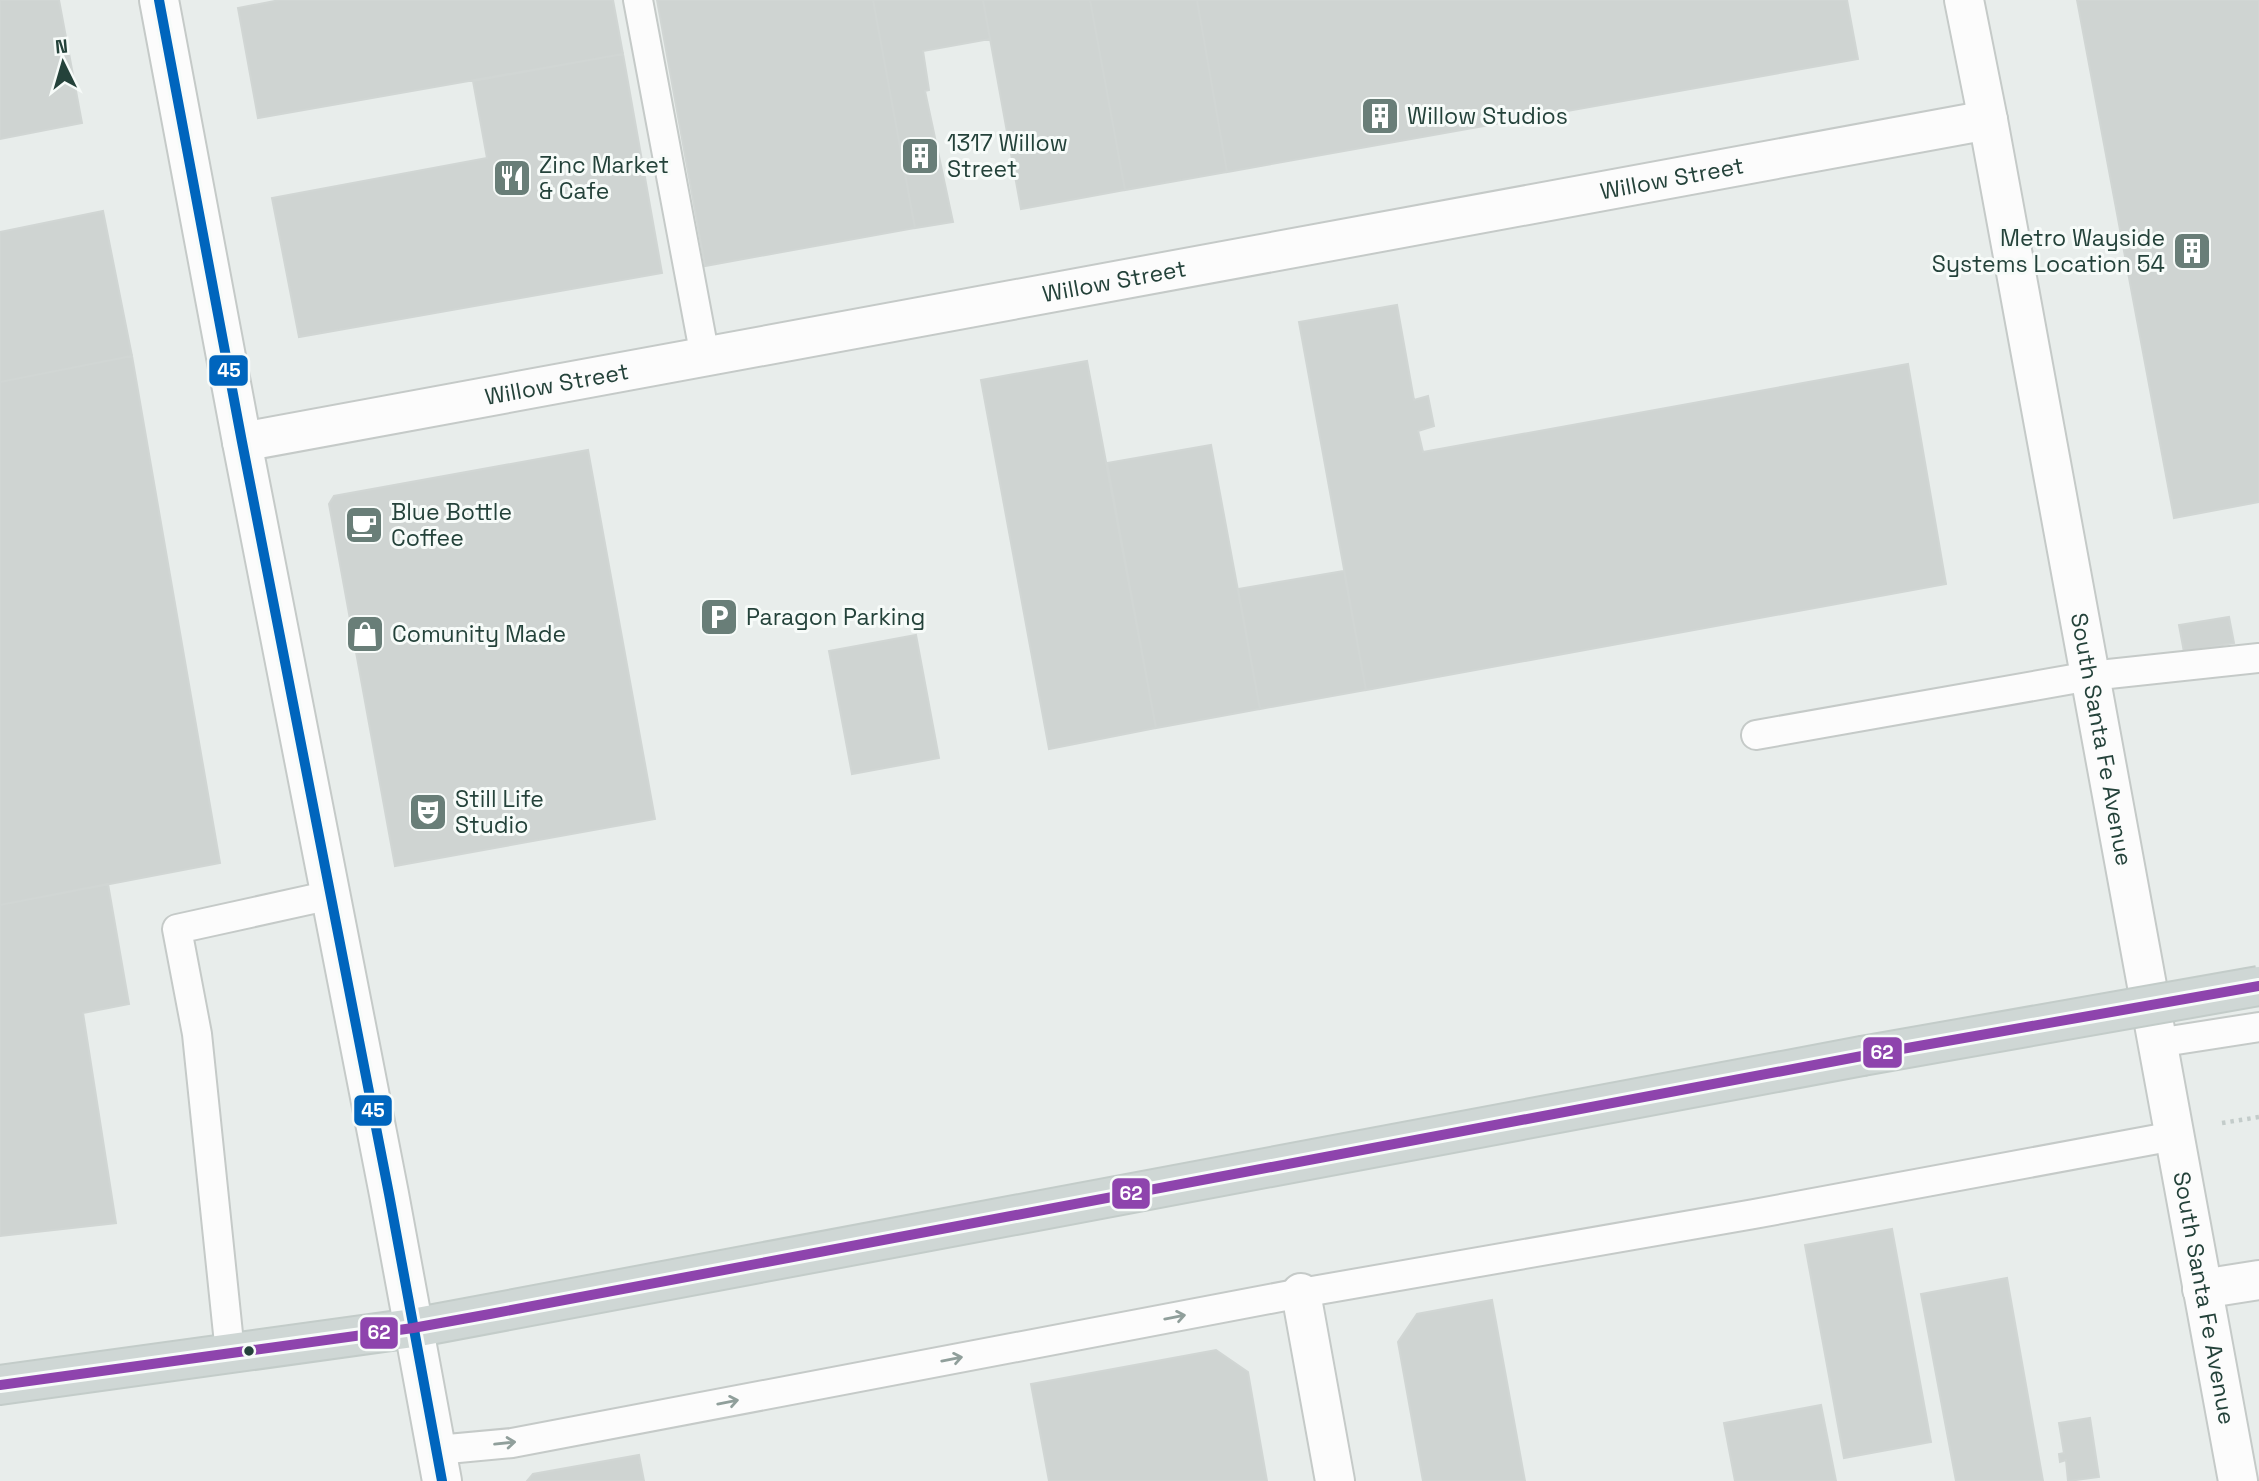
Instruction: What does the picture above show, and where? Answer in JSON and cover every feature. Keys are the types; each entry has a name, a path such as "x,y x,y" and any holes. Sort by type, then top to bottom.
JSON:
{"main road":[{"path":"0,1385 413,1328 1862,1056 2259,986"}],"street":[{"path":"159,0 439,1465"},
{"name":"South Santa Fe Avenue","path":"1964,0 2238,1481"},
{"name":"Willow Street","path":"242,442 1988,120"},
{"path":"2202,1289 2259,1280"},
{"path":"1301,1293 1335,1481"}],"lane":[{"path":"638,0 705,358"},
{"path":"1756,735 2090,676 2259,658"},
{"path":"230,1353 197,1034 177,929 331,895"},
{"path":"2157,1043 2259,1027"},
{"path":"439,1465 525,1441 1301,1293 2174,1136"}],"path":[{"path":"2216,1124 2259,1117"}],"building":[{"path":"0,0 59,0 82,123 0,139"},
{"path":"280,0 613,0 623,54 258,118 238,8"},
{"path":"657,0 873,0 915,228 705,266"},
{"name":"1317 Willow Street","path":"873,0 983,0 990,39 923,51 929,90 925,91 953,222 915,228"},
{"path":"983,0 1090,0 1125,190 1021,209"},
{"path":"1090,0 1197,0 1227,172 1125,190"},
{"name":"Willow Studios","path":"1197,0 1847,0 1858,59 1227,172"},
{"name":"Metro Wayside Systems Location 54","path":"2077,0 2259,0 2259,502 2174,518"},
{"name":"Zinc Market & Cafe","path":"623,54 662,273 299,337 272,198 487,158 473,81"},
{"path":"103,211 132,356 0,382 0,232"},
{"path":"1397,305 1414,400 1428,396 1434,426 1418,431 1423,452 1908,364 1946,584 1366,690 1299,322"},
{"path":"132,356 220,863 0,905 0,382"},
{"path":"1087,361 1156,728 1049,749 981,380"},
{"path":"1211,445 1260,709 1156,728 1107,463"},
{"path":"588,450 655,819 395,866 329,504 334,496"},
{"path":"1344,571 1366,690 1260,709 1238,589"},
{"path":"2229,617 2234,643 2184,652 2179,625"},
{"path":"916,635 939,758 852,774 829,651"},
{"path":"108,884 129,1004 83,1013 116,1223 0,1236 0,905"},
{"path":"1892,1229 1931,1442 1844,1458 1805,1245"},
{"path":"2007,1278 2043,1481 1956,1481 1921,1294"},
{"path":"1492,1300 1525,1481 1423,1481 1398,1342 1417,1314"},
{"path":"1216,1350 1248,1372 1267,1481 1049,1481 1031,1384"},
{"path":"1821,1405 1836,1481 1735,1481 1724,1423"},
{"path":"2090,1418 2099,1477 2068,1481 2066,1460 2060,1462 2059,1454 2064,1453 2059,1423"},
{"path":"639,1455 644,1481 527,1481 533,1474"}],"transit line":[{"name":"45","path":"159,0 442,1481"},
{"name":"62","path":"0,1385 413,1328 1862,1056 2259,986"}],"place":[{"name":"Willow Studios","path":"1380,116"},
{"name":"1317 Willow Street","path":"920,156"},
{"name":"Zinc Market & Cafe","path":"512,178"},
{"name":"Metro Wayside Systems Location 54","path":"2192,251"},
{"name":"Blue Bottle Coffee","path":"364,525"},
{"name":"Paragon Parking","path":"719,617"},
{"name":"Comunity Made","path":"365,634"},
{"name":"Still Life Studio","path":"428,812"}]}
